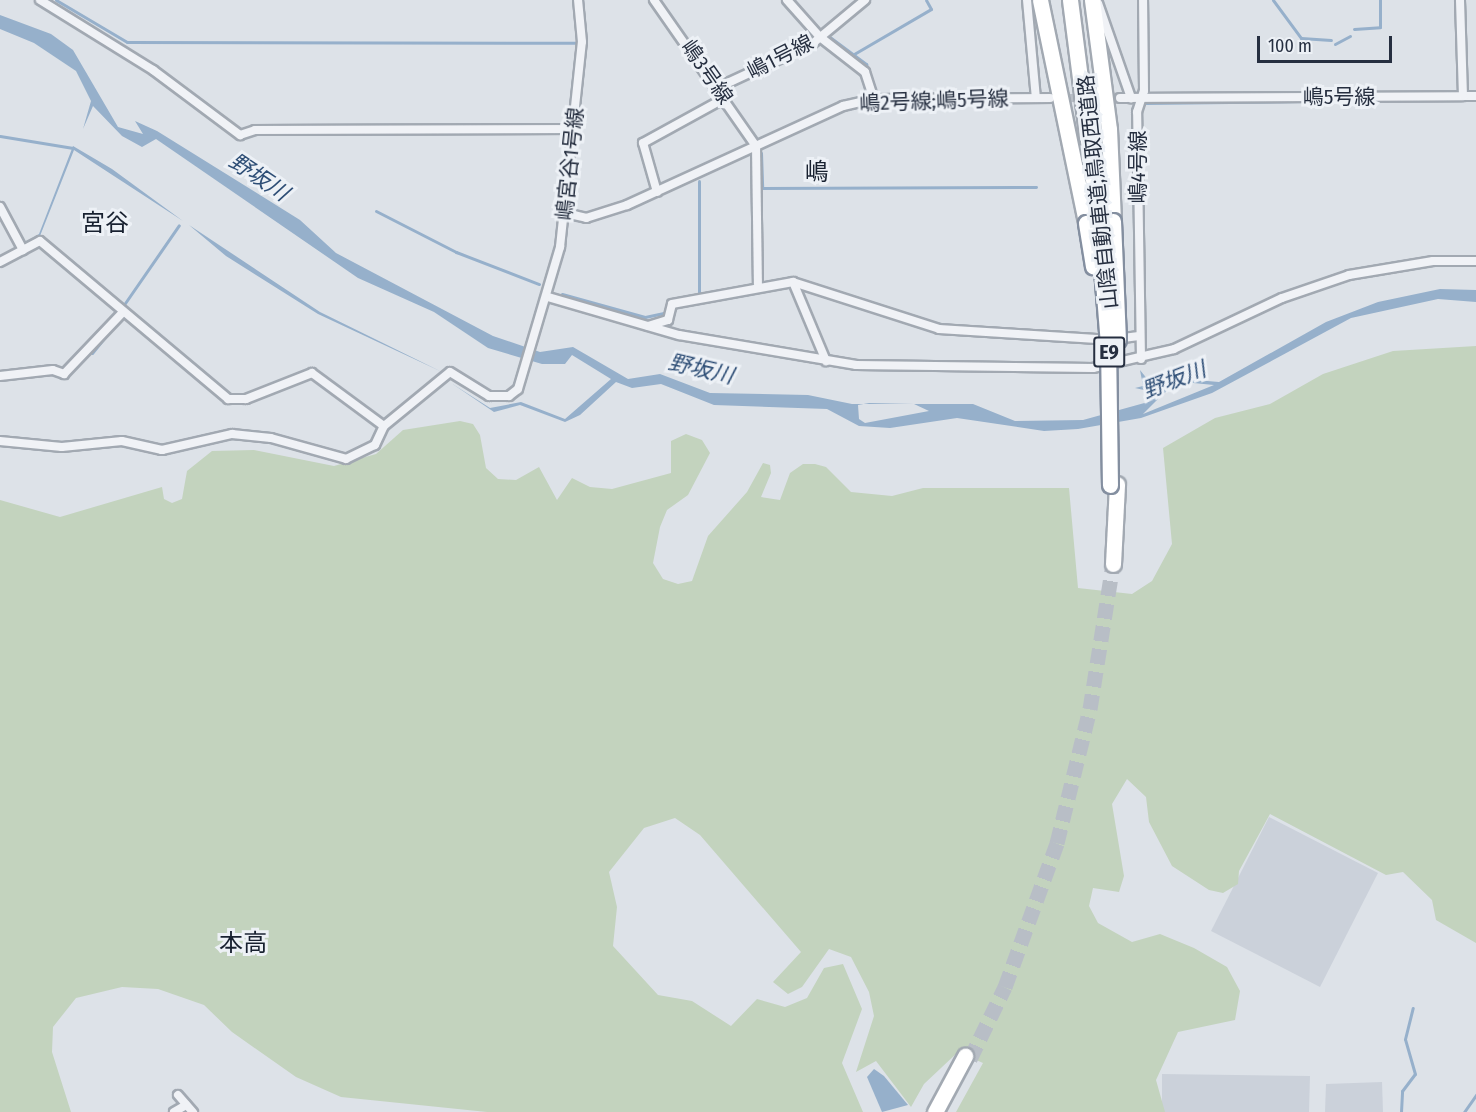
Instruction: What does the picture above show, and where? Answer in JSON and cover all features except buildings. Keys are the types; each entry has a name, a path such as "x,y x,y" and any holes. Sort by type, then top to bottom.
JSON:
{"highway":[{"path":"1040,0 1100,221 1120,373 1113,427"},
{"name":"山陰自動車道;鳥取西道路","path":"1070,0 1100,221"},
{"name":"山陰自動車道;鳥取西道路","path":"1075,0 1100,221"},
{"path":"1094,0 1109,129 1100,221 1113,427 1114,485 1109,563"},
{"path":"941,1108 967,1058"}],"street":[{"path":"40,0 153,70 240,135 255,130 573,129"},
{"name":"嶋宮谷1号線","path":"384,426 450,372 499,399 518,389 548,297 565,213 582,42 578,0"},
{"name":"嶋3号線","path":"654,0 719,87 756,146"},
{"path":"787,0 820,37 865,72 874,99"},
{"name":"嶋1号線","path":"719,87 820,37 865,0"},
{"path":"1027,0 1036,98"},
{"path":"1094,0 1135,98"},
{"name":"嶋4号線","path":"1141,359 1135,98 1144,91 1143,0"},
{"path":"1460,0 1463,96"},
{"name":"嶋5号線","path":"1120,98 1476,96"},
{"path":"657,192 643,143 725,98"},
{"name":"嶋2号線;嶋5号線","path":"565,213 599,215 657,192 756,146 820,112 874,99 1050,98"},
{"path":"756,146 758,284"},
{"path":"0,207 23,250"},
{"path":"0,262 40,241 228,399 246,399 312,373 384,426 375,446 346,459 271,438 231,434 162,450 122,441 62,447 0,441"},
{"path":"548,297 648,326 826,361 1018,370 1093,368 1141,359 1316,285 1402,266 1476,261"},
{"path":"794,282 826,361"},
{"path":"648,326 668,320 672,304 758,284 794,282 939,329 1097,339"},
{"path":"0,376 53,370 64,374 123,312"},
{"path":"1123,338 1139,336"},
{"path":"174,1112 190,1108 178,1095"}],"shaded area":[{"path":"1269,817 1378,873 1320,987 1211,931"},
{"path":"1162,1074 1310,1076 1309,1112 1162,1112"},
{"path":"1382,1082 1383,1112 1325,1112 1326,1084"}],"green space":[{"path":"1476,346 1476,943 1436,920 1432,900 1403,872 1386,875 1270,814 1239,871 1238,884 1223,893 1209,890 1172,866 1149,822 1146,797 1127,779 1112,804 1124,876 1119,892 1093,888 1089,906 1098,923 1132,942 1160,934 1194,948 1227,967 1240,991 1235,1020 1178,1032 1156,1080 1165,1112 956,1112 983,1063 958,1052 924,1084 911,1107 876,1061 856,1072 874,1016 869,992 851,957 829,949 802,987 788,994 773,982 801,952 700,835 675,818 644,828 609,872 617,907 613,946 658,995 692,1001 731,1026 757,999 785,1007 807,998 824,968 843,964 862,1009 842,1063 863,1112 487,1112 341,1097 296,1077 232,1032 204,1005 158,989 122,987 76,998 53,1027 52,1052 71,1112 0,1112 0,500 60,517 162,487 164,499 172,503 182,499 187,471 212,451 254,450 334,466 376,454 403,430 460,421 473,424 480,435 486,468 498,479 516,480 539,467 557,500 572,478 590,487 612,489 671,473 671,441 686,434 702,440 710,453 688,495 667,510 660,527 653,563 663,579 678,584 692,581 708,536 747,492 763,463 770,465 771,473 761,497 780,500 790,473 803,464 815,464 826,467 851,492 892,496 923,488 1069,488 1078,588 1132,594 1152,581 1172,544 1163,448 1215,418 1270,404 1323,374 1393,351"}],"water":[{"path":"0,15 51,34 73,50 118,127 143,134 135,121 157,131 300,220 336,253 493,336 540,352 573,347 628,379 660,374 710,393 808,395 852,404 864,404 858,405 859,419 865,423 929,411 914,404 973,404 1015,421 1083,420 1148,402 1153,392 1135,388 1143,386 1140,370 1157,391 1184,379 1219,382 1326,322 1378,302 1440,289 1476,290 1476,302 1438,299 1351,318 1212,393 1141,418 1078,429 1044,431 957,418 890,428 859,426 827,409 714,405 661,384 632,388 616,382 580,415 565,422 520,405 494,412 451,383 490,408 521,402 565,419 611,379 572,355 565,364 542,364 488,348 434,312 358,278 156,139 142,147 122,136 93,106 83,129 91,101 76,71 34,43 0,29","holes":["1183,382 1214,385 1143,414 1164,393"]},
{"path":"73,146 112,169 183,221 74,150 40,236 0,257 39,234"},
{"path":"189,225 320,312 442,372 318,314 226,256"},
{"path":"874,1069 884,1076 908,1105 882,1112 867,1077"}],"waterway":[{"path":"56,0 127,42 575,43"},
{"path":"854,54 931,9 926,0"},
{"path":"1273,0 1301,38 1331,40"},
{"path":"1354,29 1380,27 1380,0"},
{"path":"827,35 866,64 869,73"},
{"path":"1335,44 1350,36"},
{"path":"1146,103 1402,100"},
{"path":"0,136 73,148"},
{"path":"761,153 762,188 1036,187"},
{"path":"699,181 699,296"},
{"path":"376,211 456,252 539,284"},
{"path":"123,306 179,225"},
{"path":"562,294 645,317 664,313"},
{"path":"932,323 957,326"},
{"path":"92,353 110,331"},
{"path":"1401,1112 1402,1091 1415,1074 1405,1039 1413,1008"},
{"path":"1464,1112 1476,1095"}],"tunnel":[{"path":"1057,98 1120,98"},
{"path":"970,1059 1005,987 1057,843 1090,709 1113,564"}],"district":[{"name":"嶋","path":"817,173"},
{"name":"宮谷","path":"105,224"},
{"name":"本高","path":"243,944"}],"water label":[{"name":"野坂川","path":"259,177"},
{"name":"野坂川","path":"701,369"},
{"name":"野坂川","path":"1174,380"}]}
